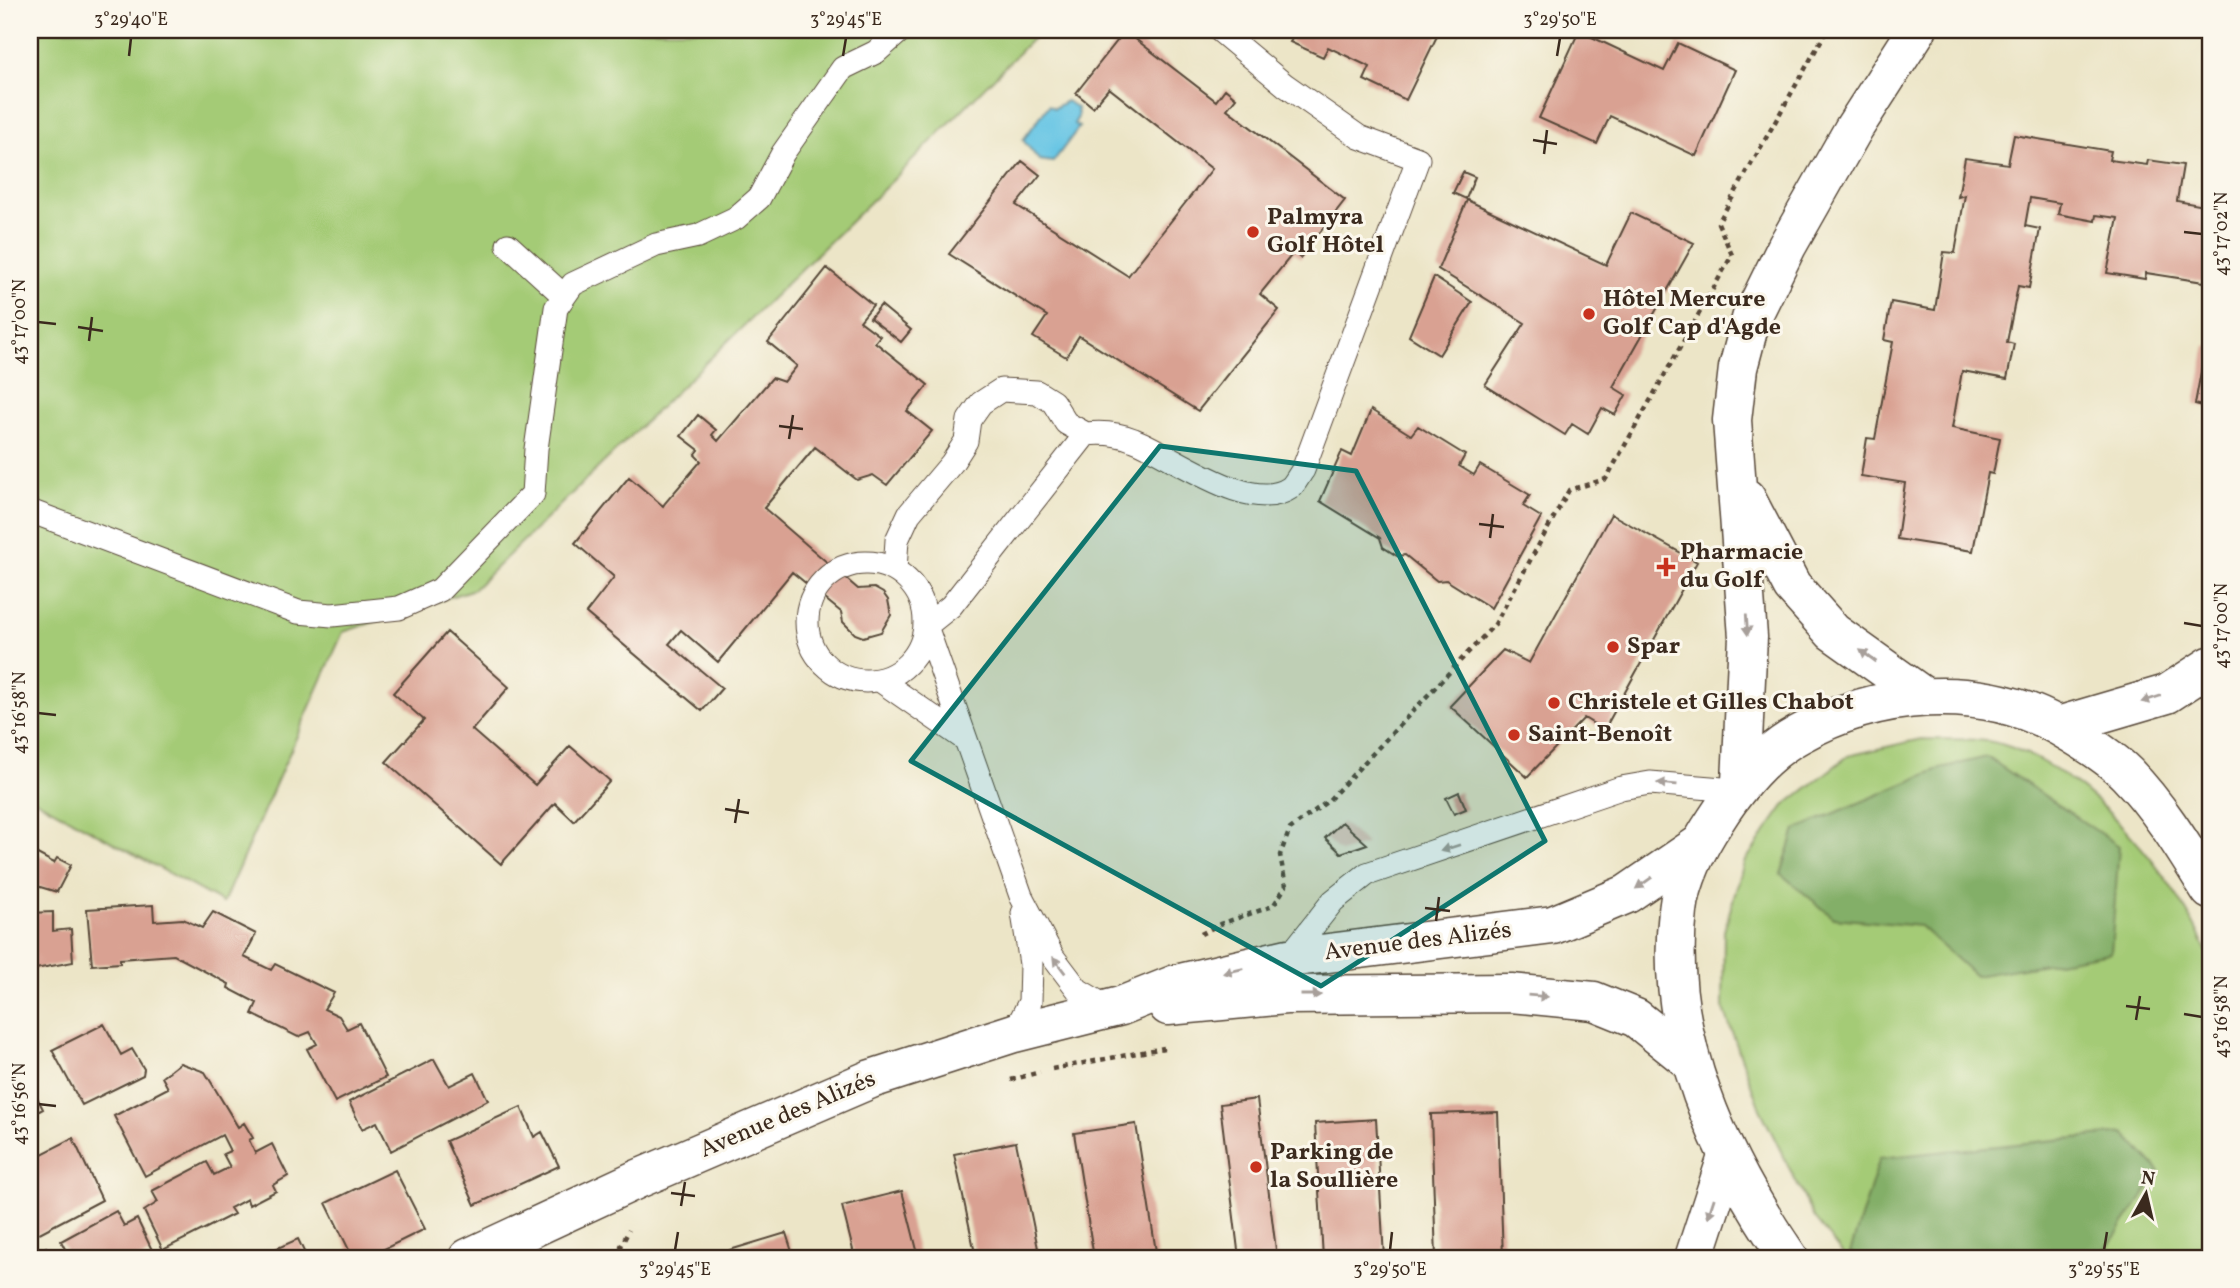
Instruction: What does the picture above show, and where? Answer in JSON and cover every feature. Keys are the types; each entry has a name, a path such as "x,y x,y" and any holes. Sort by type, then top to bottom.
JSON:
{"street":[{"path":"1738,786 1748,637 1732,420 1738,368 1751,319 1787,246 1847,140 1917,30"},
{"path":"1738,484 1792,586 1833,632 1923,696"},
{"path":"2058,726 2167,694 2210,666"},
{"path":"1789,1258 1727,1157 1691,1062 1676,983 1678,909 1700,844 1738,786 1796,736 1856,708 1923,696 1992,701 2058,726 2126,773 2176,835 2210,890"},
{"name":"Avenue des Alizés","path":"468,1258 638,1179 871,1079 1014,1033 1115,1007 1177,995 1287,958 1553,925 1627,894 1700,844"},
{"name":"Avenue des Alizés","path":"1177,995 1511,993 1594,1001 1636,1018 1691,1062"},
{"path":"1694,1258 1727,1157"}],"lane":[{"path":"30,511 298,612 332,615 399,608 440,590 533,494 536,449 555,308 573,284 656,244 698,236 736,218 759,198 783,153 843,68 876,52 901,30"},
{"path":"895,570 897,540 909,514 952,463 966,441 969,420 981,403 1001,390 1038,392 1053,402 1066,423 1086,434 1107,432 1136,440 1209,481 1266,495 1290,488 1303,470 1418,159 1359,137 1285,85 1219,30"},
{"path":"508,245 564,296"},
{"path":"1086,434 951,606 926,626 922,645 904,669 881,681 852,681 824,666 808,639 806,616 812,596 824,579 844,567 865,562 895,570 918,593 924,605 926,626 1021,896 1053,957 1078,989 1115,1007"},
{"path":"881,681 966,740"},
{"path":"1287,958 1333,901 1367,874 1620,788 1650,783 1738,786"},
{"path":"1014,1033 1030,1002 1031,964 1021,896"}],"path":[{"path":"998,1084 1049,1069 1184,1045 1177,995 1177,965 1192,939 1220,924 1273,906 1286,886 1280,855 1290,829 1328,802 1495,624 1569,490 1606,479 1732,255 1718,223 1828,30"},
{"path":"625,1258 621,1246 627,1230 640,1225"}],"highlighted area":[{"path":"1160,446 1356,471 1545,841 1321,986 911,761"}],"green space":[{"path":"30,30 1041,30 897,176 474,589 343,632 223,903 30,797"},
{"path":"1921,739 1972,740 2001,744 2033,757 2066,777 2127,831 2154,863 2196,929 2210,961 2210,1258 1846,1258 1814,1218 1760,1109 1723,1007 1724,931 1744,863 1784,806 1848,756"},
{"path":"1987,757 2119,846 2111,953 1975,976 1920,926 1834,918 1781,874 1795,830 1941,768"},
{"path":"2124,1133 2160,1172 2100,1258 1867,1258 1850,1253 1880,1158"}],"water":[{"path":"1067,101 1077,108 1078,117 1074,124 1079,127 1053,162 1039,160 1023,140 1049,105 1054,108"}],"building":[{"path":"1297,30 1440,30 1406,100 1364,80 1370,67 1328,47 1323,57 1290,42"},
{"name":"Palmyra Golf Hôtel","path":"1125,31 1216,101 1225,89 1236,98 1227,109 1345,200 1300,258 1294,252 1260,294 1279,310 1198,411 1079,336 1066,357 1033,337 1047,316 949,254 1022,161 1040,175 1016,205 1128,276 1212,169 1109,88 1093,107 1076,93"},
{"path":"1579,31 1664,71 1678,43 1735,70 1696,156 1610,116 1597,144 1539,118"},
{"path":"2014,135 2111,151 2109,160 2147,165 2148,160 2183,165 2177,201 2210,207 2210,270 2207,270 2204,282 2146,273 2145,279 2107,273 2118,218 2096,215 2095,221 2058,214 2060,203 2030,198 2025,226 2040,229 2029,288 2018,286 2007,342 2014,344 2007,379 1962,371 1952,428 2000,438 1993,474 1988,473 1973,551 1897,539 1905,483 1861,476 1867,438 1875,439 1893,342 1884,340 1891,302 1935,310 1944,252 1955,253 1965,195 1958,197 1965,158 2008,164"},
{"path":"1463,172 1475,177 1466,199 1453,193"},
{"name":"Hôtel Mercure Golf Cap d'Agde","path":"1467,200 1606,265 1631,213 1694,243 1613,387 1626,395 1615,415 1602,408 1588,434 1572,424 1565,435 1485,385 1525,323 1438,269"},
{"path":"827,268 873,305 860,321 880,336 875,342 928,385 907,411 932,431 887,485 873,475 857,480 815,447 764,508 858,589 874,588 883,593 888,600 891,615 881,632 863,637 855,634 843,622 841,612 792,572 718,662 681,630 669,644 722,688 702,711 586,613 614,577 575,543 629,477 663,506 701,461 695,455 699,450 681,436 698,415 716,430 712,435 718,441 772,378 784,382 797,366 768,342"},
{"path":"1434,277 1472,302 1439,355 1409,336"},
{"path":"881,305 911,330 901,342 870,318"},
{"path":"2206,345 2210,346 2210,408 2195,404"},
{"path":"1371,410 1411,435 1418,426 1465,455 1459,466 1474,475 1480,465 1530,495 1523,506 1541,517 1491,608 1446,580 1437,581 1405,555 1397,556 1383,547 1380,538 1320,501 1342,451 1352,456"},
{"path":"1611,514 1697,562 1604,730 1584,718 1527,777 1450,706 1503,650 1529,663"},
{"path":"447,632 509,687 472,730 535,785 570,746 610,781 574,821 555,803 501,864 386,762 424,720 393,693"},
{"path":"1459,792 1466,809 1454,814 1446,798"},
{"path":"1342,822 1367,844 1341,853 1325,838"},
{"path":"30,850 54,863 57,858 71,865 57,892 30,884"},
{"path":"153,905 154,921 183,919 202,928 213,912 256,934 244,957 271,970 275,964 334,993 324,1009 339,1016 347,1029 359,1023 386,1077 335,1102 307,1049 317,1044 310,1032 298,1037 252,1014 257,1003 228,988 229,984 174,955 120,959 120,963 92,965 87,909"},
{"path":"53,912 53,931 71,929 73,962 30,970 30,913"},
{"path":"104,1024 121,1055 132,1049 144,1069 143,1075 82,1105 52,1050"},
{"path":"434,1059 449,1086 475,1073 488,1100 391,1151 377,1122 362,1129 349,1102"},
{"path":"180,1063 205,1072 238,1127 244,1123 253,1138 249,1140 255,1153 272,1144 288,1176 273,1185 276,1191 249,1205 247,1199 230,1208 234,1214 163,1250 144,1211 158,1202 152,1191 207,1162 214,1175 230,1167 223,1154 230,1151 222,1135 145,1176 114,1116 168,1088 162,1077"},
{"path":"30,1084 43,1109 30,1116"},
{"path":"1257,1099 1277,1258 1239,1258 1220,1104"},
{"path":"521,1107 534,1137 542,1132 559,1166 475,1205 446,1141"},
{"path":"1498,1112 1503,1258 1436,1258 1431,1114"},
{"path":"1376,1119 1384,1258 1323,1258 1315,1123"},
{"path":"1136,1124 1157,1258 1094,1258 1074,1133"},
{"path":"73,1138 102,1200 30,1238 30,1160"},
{"path":"1016,1142 1040,1258 976,1258 954,1154"},
{"path":"395,1170 425,1229 366,1258 353,1258 326,1203"},
{"path":"902,1191 919,1258 855,1258 842,1206"},
{"path":"116,1211 124,1226 137,1219 153,1252 141,1258 61,1258 68,1255 61,1241"},
{"path":"786,1233 794,1258 733,1258 730,1250"},
{"path":"298,1239 307,1258 255,1258"},
{"path":"46,1247 52,1258 30,1258 30,1256"}],"place":[{"name":"Palmyra Golf Hôtel","path":"1253,232"},
{"name":"Hôtel Mercure Golf Cap d'Agde","path":"1589,314"},
{"name":"Pharmacie du Golf","path":"1666,567"},
{"name":"Spar","path":"1613,647"},
{"name":"Christele et Gilles Chabot","path":"1554,703"},
{"name":"Saint-Benoît","path":"1514,735"},
{"name":"Parking de la Soullière","path":"1256,1167"}]}
